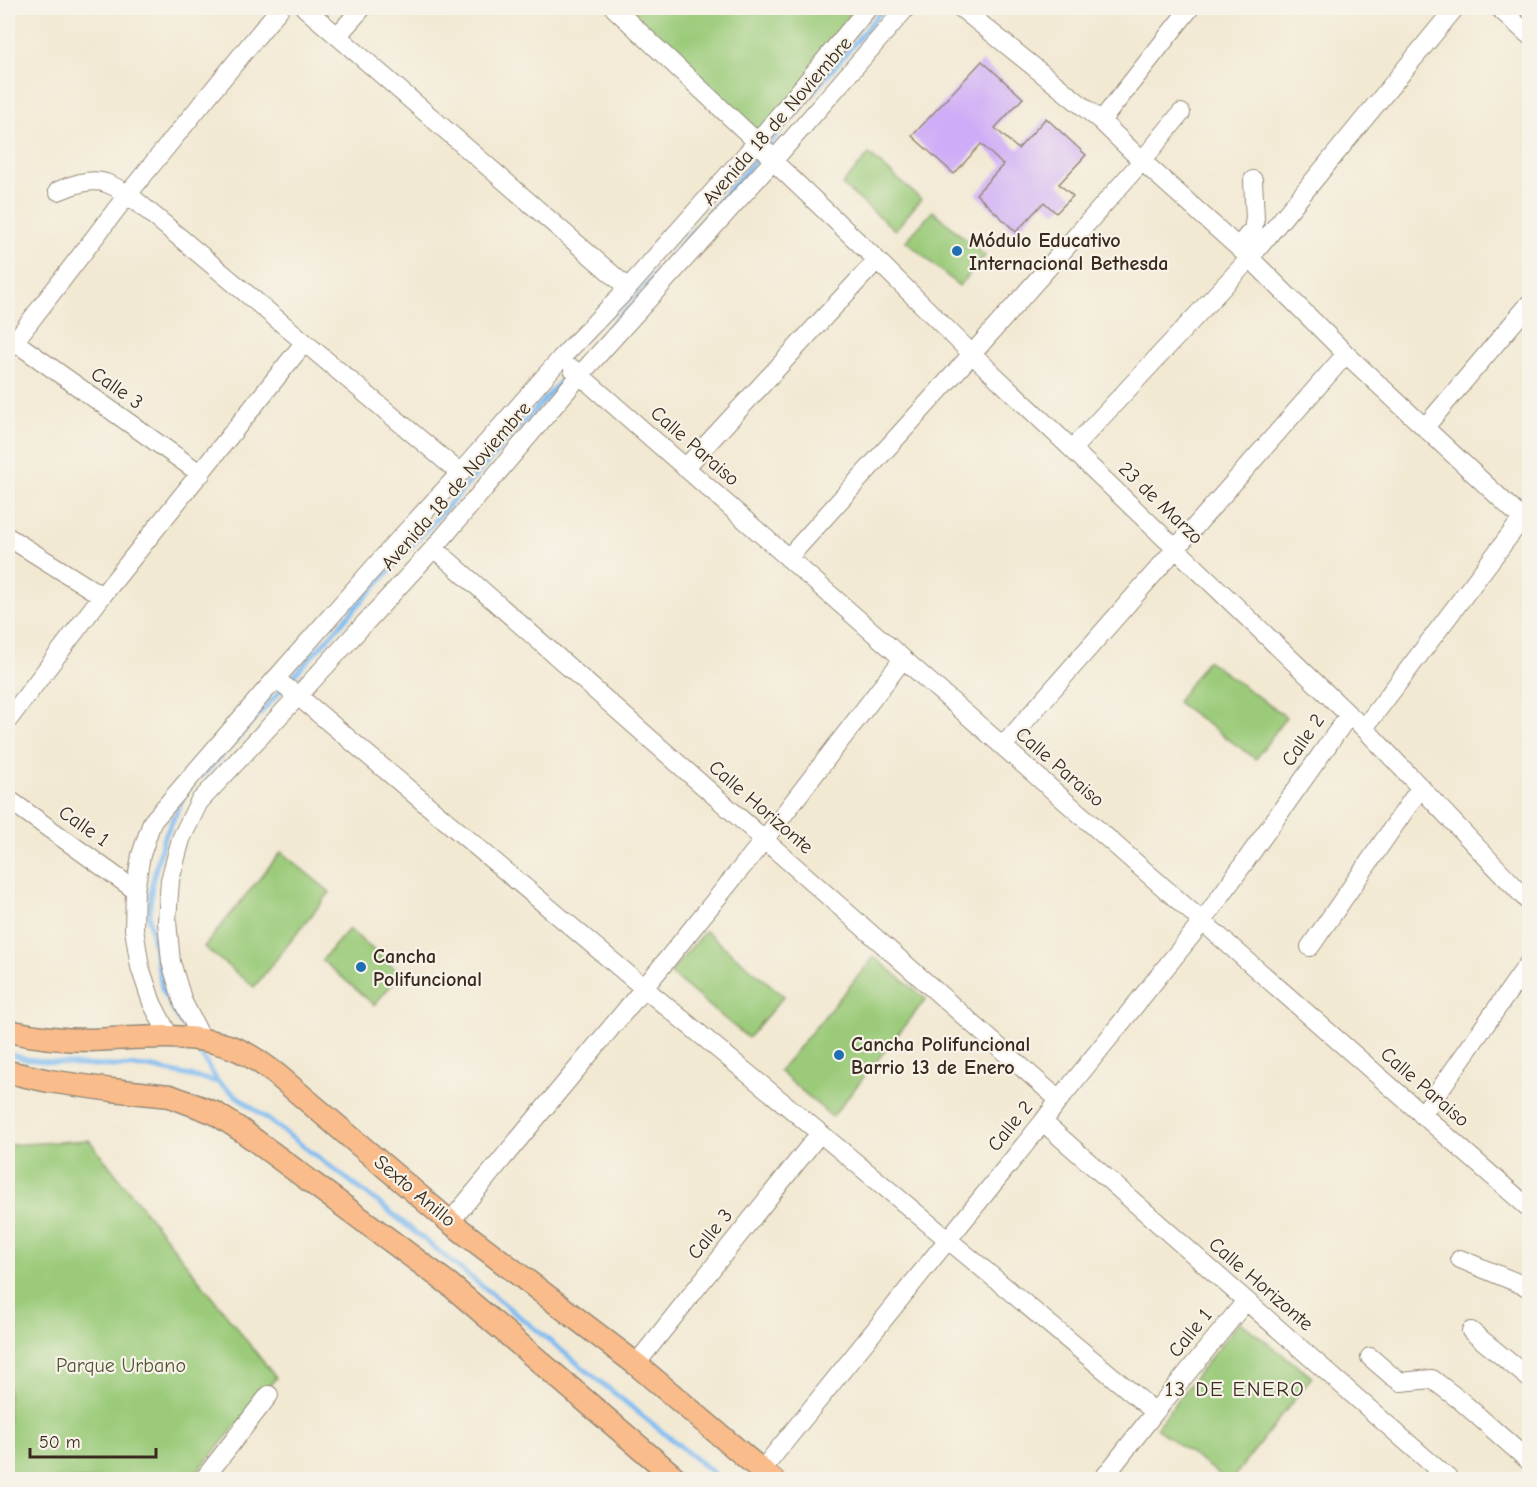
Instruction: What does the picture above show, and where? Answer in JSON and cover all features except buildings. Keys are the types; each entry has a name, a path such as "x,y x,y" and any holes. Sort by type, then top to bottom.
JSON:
{"main road":[{"name":"Sexto Anillo","path":"8,1031 56,1039 202,1039 229,1046 254,1057 450,1222 636,1364 767,1475"},
{"path":"8,1072 49,1081 170,1096 215,1113 448,1284 678,1479"}],"street":[{"path":"9,343 280,8"},
{"path":"305,8 627,288"},
{"path":"338,35 362,8"},
{"name":"23 de Marzo","path":"614,8 1364,728 1530,903"},
{"name":"Avenida 18 de Noviembre","path":"202,1039 183,1002 171,962 167,921 170,880 181,839 199,802 392,547 460,473 570,367 765,151 868,8"},
{"name":"Avenida 18 de Noviembre","path":"170,1038 152,1003 140,967 134,929 135,890 141,855 152,822 287,688 434,548 627,288 906,8"},
{"path":"961,8 1101,121 1244,252 1347,354 1526,522 1364,728"},
{"path":"1101,121 1190,8"},
{"path":"1072,449 1455,8"},
{"path":"1499,8 1530,36"},
{"path":"788,558 972,354 1142,161 1181,112"},
{"path":"1244,252 1255,218 1253,180"},
{"path":"58,191 92,181 104,182 128,194 460,473"},
{"path":"686,468 877,260"},
{"path":"1425,427 1530,303"},
{"name":"Calle 3","path":"9,343 201,474"},
{"path":"8,720 102,596 304,343"},
{"path":"1003,746 1347,354"},
{"name":"Calle Paraiso","path":"570,367 1530,1209"},
{"path":"8,537 102,596"},
{"name":"Calle Horizonte","path":"434,548 1059,1100"},
{"path":"450,1222 764,840 903,659"},
{"path":"287,688 1155,1412"},
{"name":"Calle 2","path":"767,1475 948,1239 1203,921 1349,715"},
{"path":"1310,946 1421,787"},
{"name":"Calle 1","path":"8,799 135,890"},
{"path":"1422,1115 1530,961"},
{"name":"Calle Horizonte","path":"1043,1122 1450,1479"},
{"name":"Calle 3","path":"636,1364 820,1132"},
{"path":"1460,1258 1530,1288"},
{"name":"Calle 1","path":"1102,1479 1246,1301"},
{"path":"1472,1331 1530,1379"},
{"path":"1370,1357 1401,1382 1431,1379 1461,1401 1530,1462"},
{"path":"210,1477 269,1395"}],"green space":[{"path":"618,8 876,8 765,139"},
{"path":"869,154 921,199 895,230 842,185"},
{"path":"933,211 985,256 959,286 906,241"},
{"path":"1207,660 1286,717 1256,759 1177,702"},
{"path":"281,852 330,892 254,987 204,947"},
{"name":"Cancha Polifuncional","path":"349,929 401,974 374,1005 322,960"},
{"path":"705,931 784,996 748,1038 670,973"},
{"path":"874,957 926,999 832,1117 779,1071"},
{"name":"Parque Urbano","path":"89,1140 276,1378 191,1479 8,1480 8,1145"},
{"path":"1239,1321 1312,1377 1232,1479 1225,1479 1156,1428"}],"waterway":[{"path":"203,776 583,357 773,140 884,8"},
{"path":"181,1024 162,988 149,917 152,883 163,840 183,799"},
{"path":"200,1053 218,1082"},
{"path":"8,1054 27,1059 77,1065 149,1067 218,1082 379,1203 722,1480"}],"place":[{"name":"Módulo Educativo Internacional Bethesda","path":"957,251"},
{"name":"Cancha Polifuncional","path":"361,967"},
{"name":"Cancha Polifuncional Barrio 13 de Enero","path":"839,1055"}],"district":[{"name":"13 DE ENERO","path":"1235,1389"}]}
